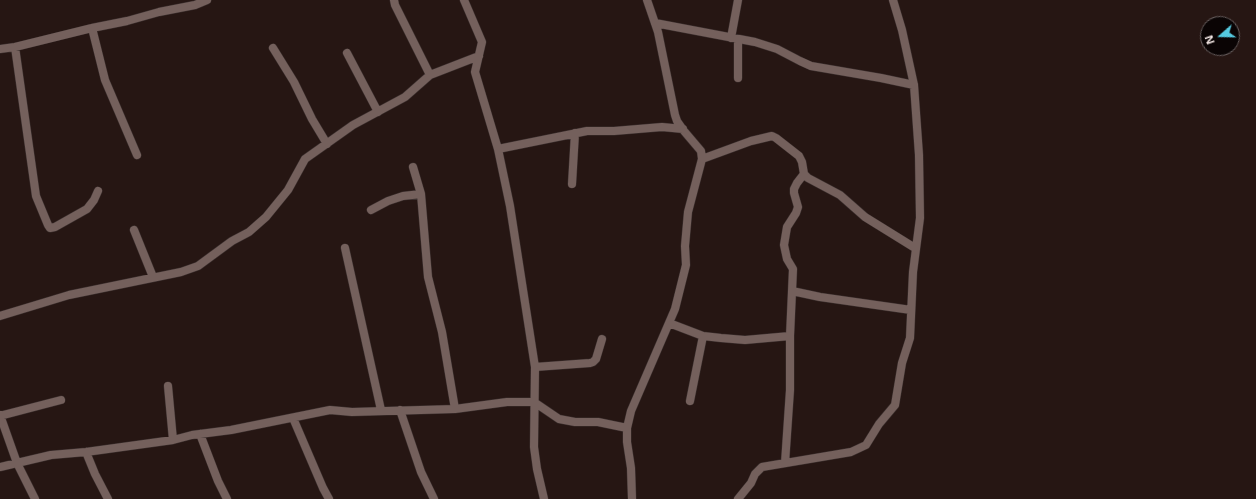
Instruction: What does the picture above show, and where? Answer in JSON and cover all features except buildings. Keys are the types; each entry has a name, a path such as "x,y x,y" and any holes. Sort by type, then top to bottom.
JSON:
{"street":[{"path":"0,49 15,47 159,12 195,5 207,0"},
{"path":"394,0 430,75"},
{"path":"464,0 482,42 476,72 498,149 510,206 535,367 534,447 537,469 544,499"},
{"path":"632,499 627,428 631,411 675,309 686,265 685,246 688,212 702,159 701,151 677,121 666,66 655,22 647,0"},
{"path":"738,0 734,38 738,78"},
{"path":"738,499 751,483 755,474 762,467 851,452 866,445 879,424 895,404 902,363 910,338 915,248 920,218 919,155 914,85 902,30 893,0"},
{"path":"655,22 756,42 777,49 811,66 914,85"},
{"path":"92,28 105,80 137,155"},
{"path":"15,47 36,196 50,228 55,228 88,209 98,191"},
{"path":"273,48 294,82 326,144"},
{"path":"347,53 378,112"},
{"path":"0,316 69,295 181,272 198,266 232,241 249,232 266,217 288,190 305,160 326,144 353,125 405,97 430,75 479,56"},
{"path":"498,149 587,131 614,131 662,127 683,129"},
{"path":"572,184 576,133"},
{"path":"702,159 751,141 772,136 799,156 802,162 804,174 808,178 840,195 865,217 915,248"},
{"path":"413,167 421,194 428,277 442,332 455,409"},
{"path":"785,463 790,390 790,336 793,269 787,259 784,245 787,227 798,207 794,189 804,174"},
{"path":"371,210 388,201 403,196 421,194"},
{"path":"134,230 153,278"},
{"path":"345,248 381,410"},
{"path":"792,291 820,297 911,310"},
{"path":"669,323 703,336 745,340 790,336"},
{"path":"690,401 703,336"},
{"path":"535,367 594,362 602,339"},
{"path":"168,386 173,440"},
{"path":"35,499 17,463 0,416 61,400"},
{"path":"0,467 51,455 86,452 173,440 192,435 231,430 330,410 352,412 455,409 507,402 534,402 558,419 575,422 598,422 627,428"},
{"path":"400,410 421,472 434,499"},
{"path":"293,418 329,499"},
{"path":"200,434 227,499"},
{"path":"86,452 108,499"}]}
